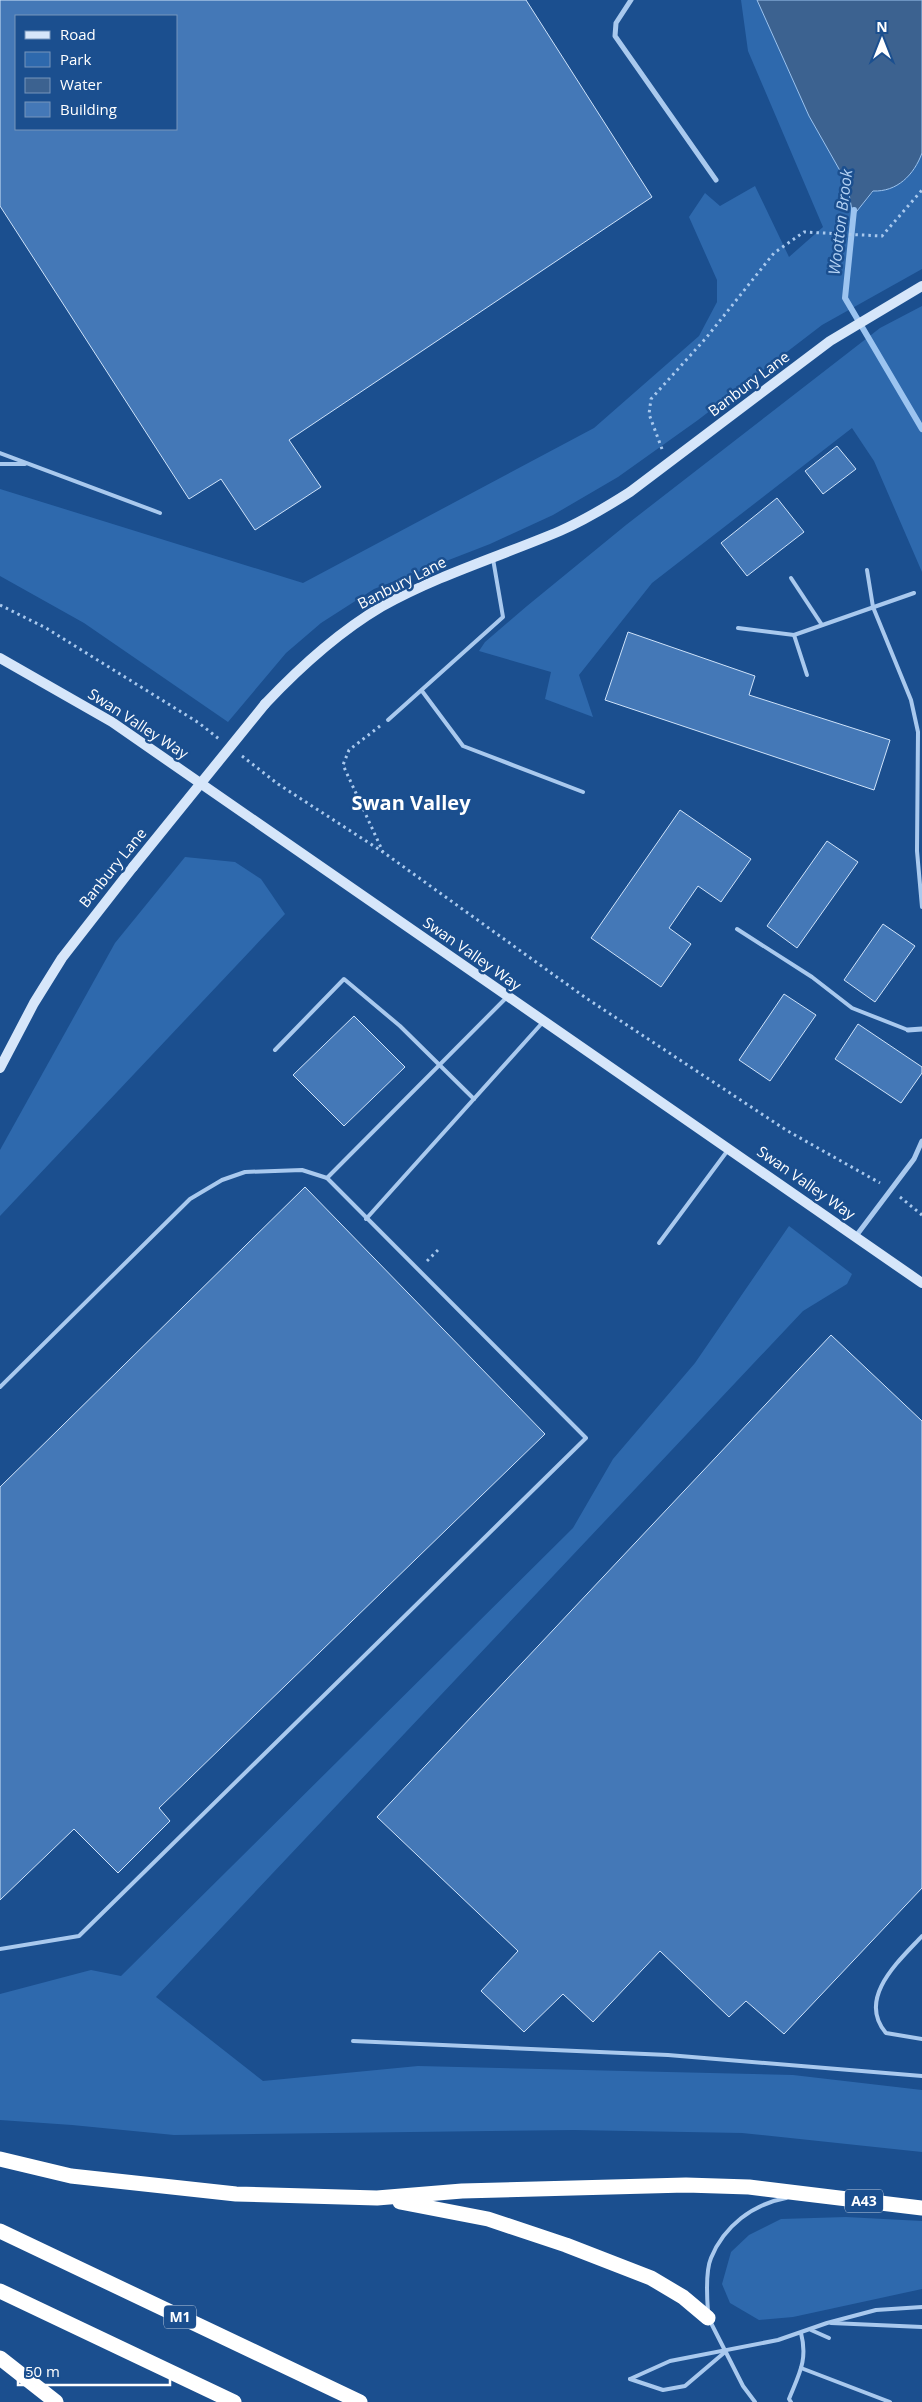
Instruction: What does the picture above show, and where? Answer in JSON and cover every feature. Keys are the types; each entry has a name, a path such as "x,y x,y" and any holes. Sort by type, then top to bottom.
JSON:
{"highway":[{"path":"0,2159 72,2176 236,2194 377,2198 462,2191 686,2185 749,2187 806,2194"},
{"name":"A43","path":"806,2194 922,2208"},
{"path":"377,2198 488,2219 566,2245 651,2278 683,2297 708,2318"},
{"name":"M1","path":"0,2231 360,2402"},
{"path":"0,2291 234,2402"},
{"path":"0,2358 56,2402"}],"street":[{"path":"631,0 616,23 615,36 716,180"},
{"name":"Banbury Lane","path":"0,1068 34,1003 62,958 265,704 298,668 335,638 382,607 442,578 562,530 598,512 630,492 830,341 922,286"},
{"name":"Swan Valley Way","path":"0,658 112,722 922,1283"},
{"path":"908,1030 922,1029"},
{"path":"856,1236 914,1159 922,1141"}],"lane":[{"path":"0,453 160,513"},
{"path":"0,464 27,464"},
{"path":"388,720 503,617 492,558"},
{"path":"867,570 873,607 912,700 918,732 917,851 922,907"},
{"path":"791,578 822,625"},
{"path":"738,628 794,635 914,593"},
{"path":"794,635 807,675"},
{"path":"422,691 463,746 583,792"},
{"path":"737,929 812,977 852,1008 908,1030"},
{"path":"275,1050 344,979 400,1026 474,1099"},
{"path":"327,1178 507,997"},
{"path":"366,1219 543,1022"},
{"path":"659,1243 729,1148"},
{"path":"0,1387 190,1199 222,1180 245,1172 302,1170 327,1178 586,1438 79,1936 0,1949"},
{"path":"922,1936 890,1970 882,1982 877,1996 877,2010 880,2023 886,2032 922,2039"},
{"path":"353,2041 668,2055 922,2076"},
{"path":"755,2402 743,2386 708,2318 707,2295 710,2259 727,2232 752,2209 775,2200 806,2194"},
{"path":"726,2351 685,2386 663,2390 630,2380 670,2361 778,2340 827,2323 876,2310 922,2307"},
{"path":"827,2323 922,2327"},
{"path":"811,2330 829,2338"},
{"path":"791,2402 789,2398 801,2368 805,2349 801,2333"},
{"path":"801,2368 890,2402"}],"path":[{"path":"670,462 664,454 649,414 652,399 706,338 774,253 804,232 882,236 922,190"},
{"path":"0,605 46,628 199,723 222,742"},
{"path":"383,852 343,765 349,750 388,720"},
{"path":"238,754 278,784 383,852 586,998 786,1130 850,1165 890,1190 922,1215"},
{"path":"418,1271 440,1248"}],"green space":[{"path":"741,0 757,0 809,116 847,183 853,216 874,191 882,191 904,180 919,161 922,153 922,269 822,325 698,420 618,477 553,515 490,544 374,589 321,623 286,653 228,722 84,623 0,576 0,489 303,583 594,428 699,336 717,302 717,280 689,217 705,193 720,206 755,186 789,257 823,227 748,51"},
{"path":"922,306 922,572 874,461 852,428 652,583 579,675 593,717 545,699 551,672 479,651 485,642 527,606 626,525 880,328"},
{"path":"185,857 235,862 261,879 285,914 0,1216 0,1150 115,943"},
{"path":"789,1226 852,1274 847,1284 803,1311 156,1997 263,2081 418,2066 793,2075 922,2090 922,2152 742,2133 574,2130 174,2135 0,2120 0,1994 91,1970 121,1976 573,1528 613,1459 695,1363"},
{"path":"846,2217 922,2221 922,2289 793,2317 759,2320 730,2303 722,2284 731,2252 749,2235 781,2219"}],"water":[{"path":"757,0 922,0 922,153 919,161 904,181 890,189 873,191 853,216 847,183 809,116"}],"building":[{"path":"0,0 526,0 652,197 289,440 321,487 255,530 221,479 189,499 0,206"},
{"path":"837,446 856,469 823,494 805,471"},
{"path":"777,498 804,532 747,576 721,543"},
{"path":"628,632 755,676 749,695 890,740 874,790 605,700"},
{"path":"680,810 751,859 721,902 698,886 669,928 691,944 661,987 591,938"},
{"path":"827,841 858,862 797,948 767,926"},
{"path":"883,924 915,946 875,1002 844,980"},
{"path":"784,994 816,1015 770,1081 739,1060"},
{"path":"354,1016 405,1067 344,1126 293,1075"},
{"path":"858,1024 922,1067 922,1073 901,1103 835,1059"},
{"path":"305,1187 545,1434 159,1808 170,1821 118,1873 74,1829 0,1900 0,1487"},
{"path":"831,1335 922,1421 922,1888 784,2034 746,2001 729,2017 660,1951 593,2022 563,1994 524,2032 481,1991 518,1951 377,1817"}],"waterway":[{"name":"Wootton Brook","path":"854,210 845,298 922,429"}],"district":[{"name":"Swan Valley","path":"411,803"}]}
